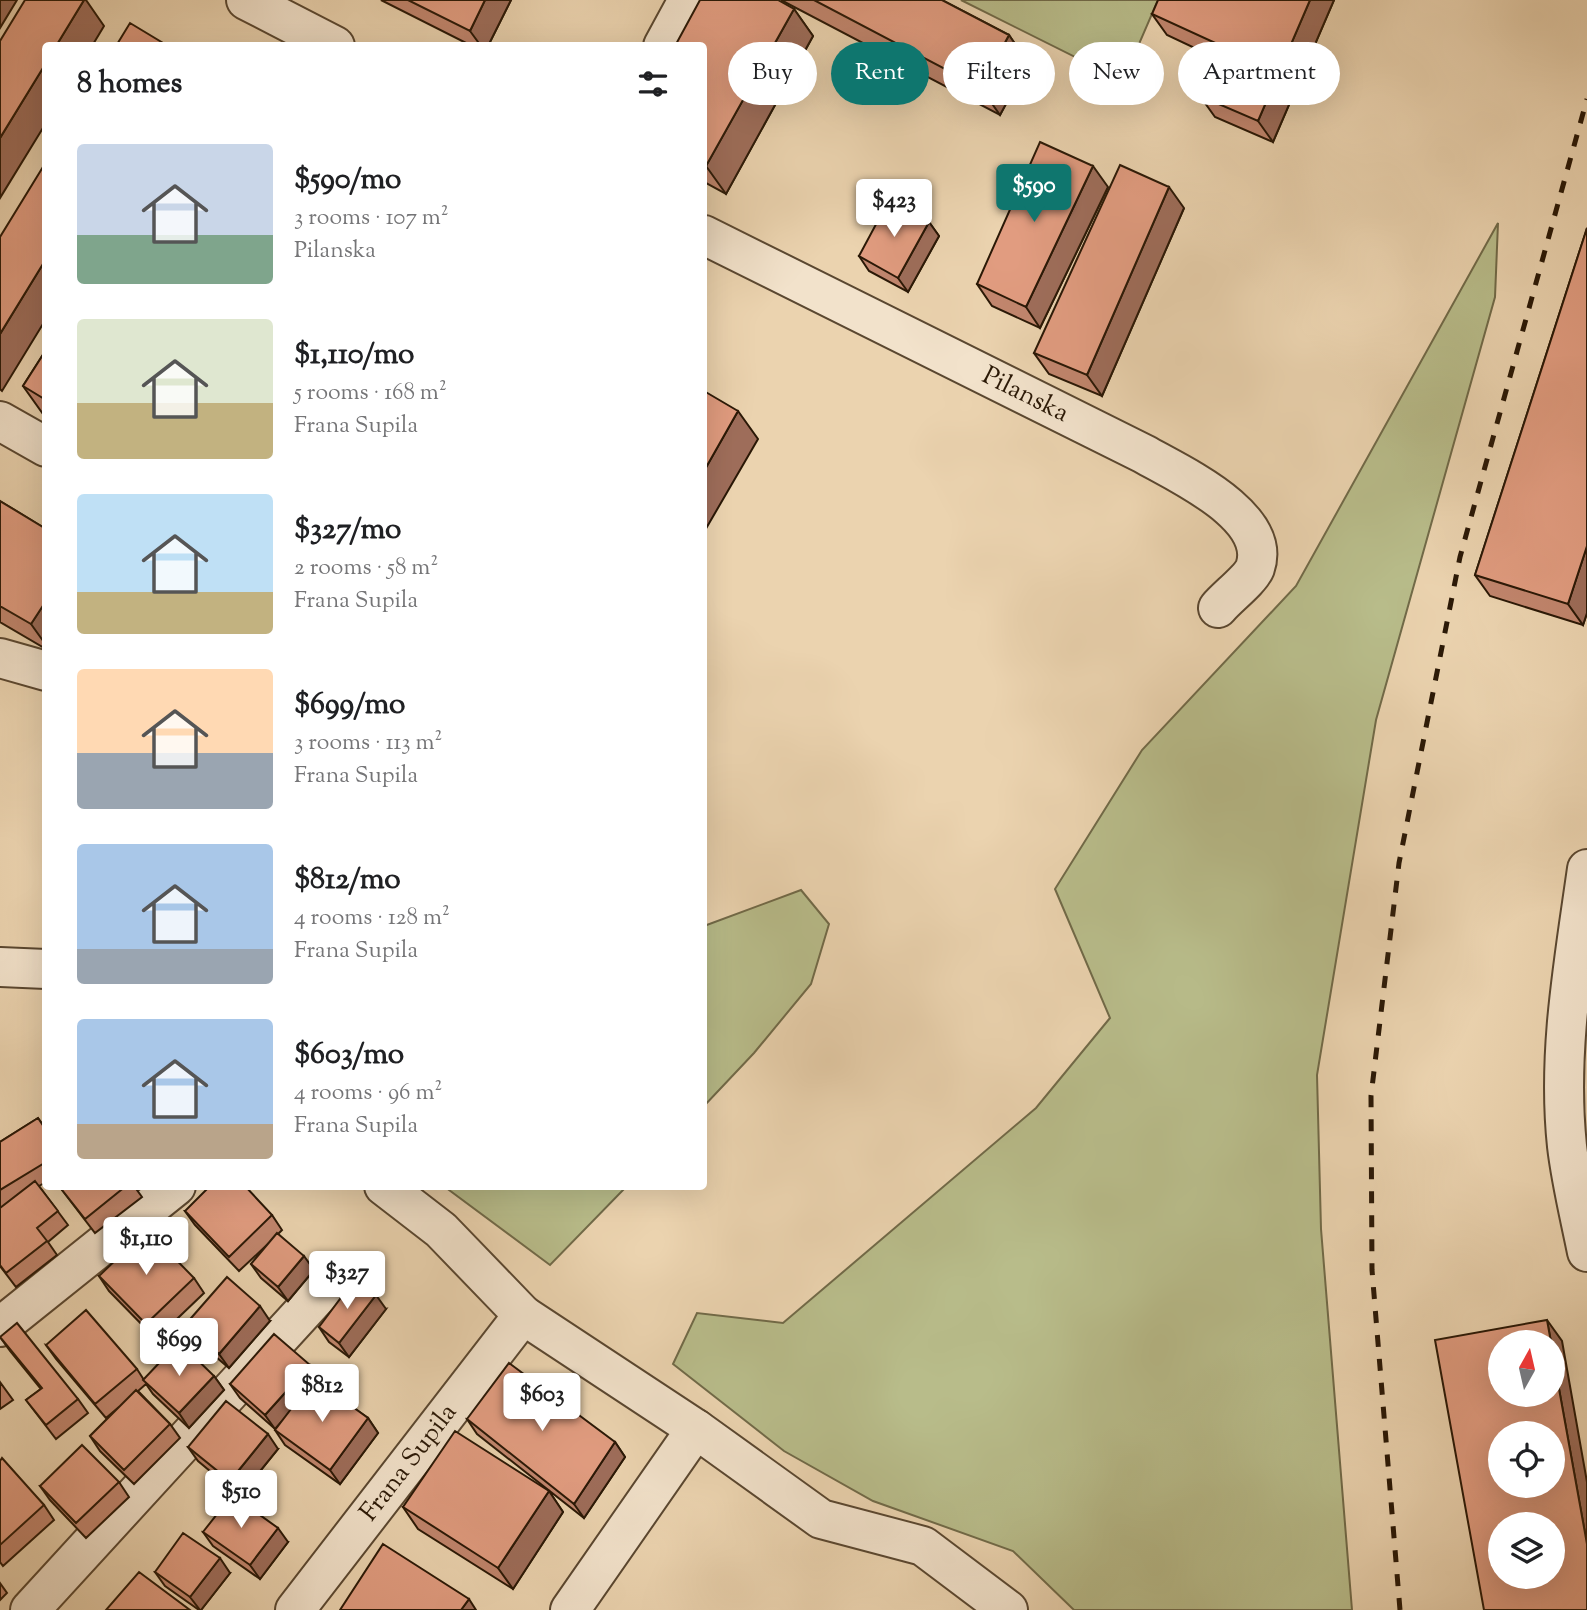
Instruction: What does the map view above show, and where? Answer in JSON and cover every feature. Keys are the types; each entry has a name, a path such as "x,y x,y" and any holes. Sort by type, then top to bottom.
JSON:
{"street":[{"path":"246,0 327,42"},
{"path":"665,42 688,0"},
{"name":"Pilanska","path":"707,236 1144,454 1214,494 1253,534 1257,550 1254,570 1218,608"},
{"path":"0,421 42,445"},
{"path":"0,658 42,670"},
{"path":"1587,869 1566,1013 1565,1081 1567,1147 1587,1252"},
{"path":"0,967 42,969"},
{"path":"0,1327 171,1190"},
{"path":"389,1190 441,1230 523,1315 696,1429 821,1519 923,1546 1006,1609"},
{"path":"30,1610 324,1289"},
{"name":"Frana Supila","path":"295,1610 523,1315"},
{"path":"570,1610 696,1429"}],"green space":[{"path":"961,0 1158,0 1140,42 1069,42 1069,54 1055,47 1055,42 1045,42"},
{"path":"1498,223 1495,297 1376,720 1317,1075 1321,1229 1352,1610 1074,1610 1013,1551 873,1501 784,1451 673,1364 697,1313 783,1323 1036,1108 1110,1018 1055,889 1142,750 1296,586"},
{"path":"801,890 829,924 811,984 754,1053 707,1103 707,925"},
{"path":"449,1190 623,1190 550,1265"}],"building":[{"path":"25,0 84,0 58,42 42,42 42,70 0,138 0,41"},
{"path":"408,0 485,0 470,31"},
{"path":"700,0 778,0 794,9 776,42 728,42 728,105 740,105 707,164 707,42 677,42"},
{"path":"814,0 942,0 1009,35 1005,42 943,42 943,68 929,61 929,42 894,42"},
{"path":"1158,0 1310,0 1292,42 1213,42 1152,14"},
{"path":"130,23 161,42 118,42"},
{"path":"1221,105 1265,105 1258,121"},
{"path":"1040,142 1093,166 1026,307 977,284"},
{"path":"1120,165 1169,187 1087,375 1034,353"},
{"path":"42,169 42,266 0,334 0,237"},
{"path":"889,200 929,222 898,278 859,256"},
{"path":"1587,228 1587,546 1568,604 1475,575"},
{"path":"42,356 42,398 23,386"},
{"path":"707,393 738,411 707,466"},
{"path":"0,501 42,527 42,607 31,624 0,606"},
{"path":"38,1118 42,1124 42,1164 0,1190 0,1142"},
{"path":"35,1181 58,1211 37,1228 47,1241 6,1273 0,1265 0,1208"},
{"path":"62,1190 121,1190 85,1219"},
{"path":"206,1190 249,1190 272,1215 229,1257 185,1211"},
{"path":"147,1230 194,1278 146,1324 99,1276"},
{"path":"277,1233 304,1256 278,1287 251,1264"},
{"path":"227,1277 260,1306 219,1354 185,1325"},
{"path":"355,1279 376,1295 339,1343 319,1327"},
{"path":"86,1310 137,1369 95,1404 46,1345"},
{"path":"1547,1320 1549,1330 1491,1330"},
{"path":"17,1323 78,1399 46,1425 26,1400 42,1388 0,1337"},
{"path":"1488,1331 1488,1407 1562,1407 1565,1421 1488,1421 1488,1498 1565,1498 1565,1422 1587,1544 1587,1610 1484,1610 1435,1340"},
{"path":"274,1334 310,1365 265,1415 230,1384"},
{"path":"179,1342 214,1376 179,1413 143,1380"},
{"path":"509,1363 615,1442 574,1504 467,1419"},
{"path":"314,1379 368,1418 330,1470 275,1430"},
{"path":"136,1390 170,1424 124,1470 90,1436"},
{"path":"226,1401 268,1434 230,1481 188,1447"},
{"path":"455,1431 549,1491 498,1568 403,1507"},
{"path":"82,1445 119,1482 76,1523 40,1486"},
{"path":"2,1458 44,1505 0,1545 0,1461"},
{"path":"232,1495 278,1528 250,1565 203,1532"},
{"path":"183,1533 220,1558 190,1597 155,1572"},
{"path":"383,1544 469,1599 461,1610 340,1610"},
{"path":"139,1572 190,1610 106,1610"}],"railway":[{"path":"1400,1610 1372,1270 1371,1096 1399,863 1460,557 1587,99"}]}
